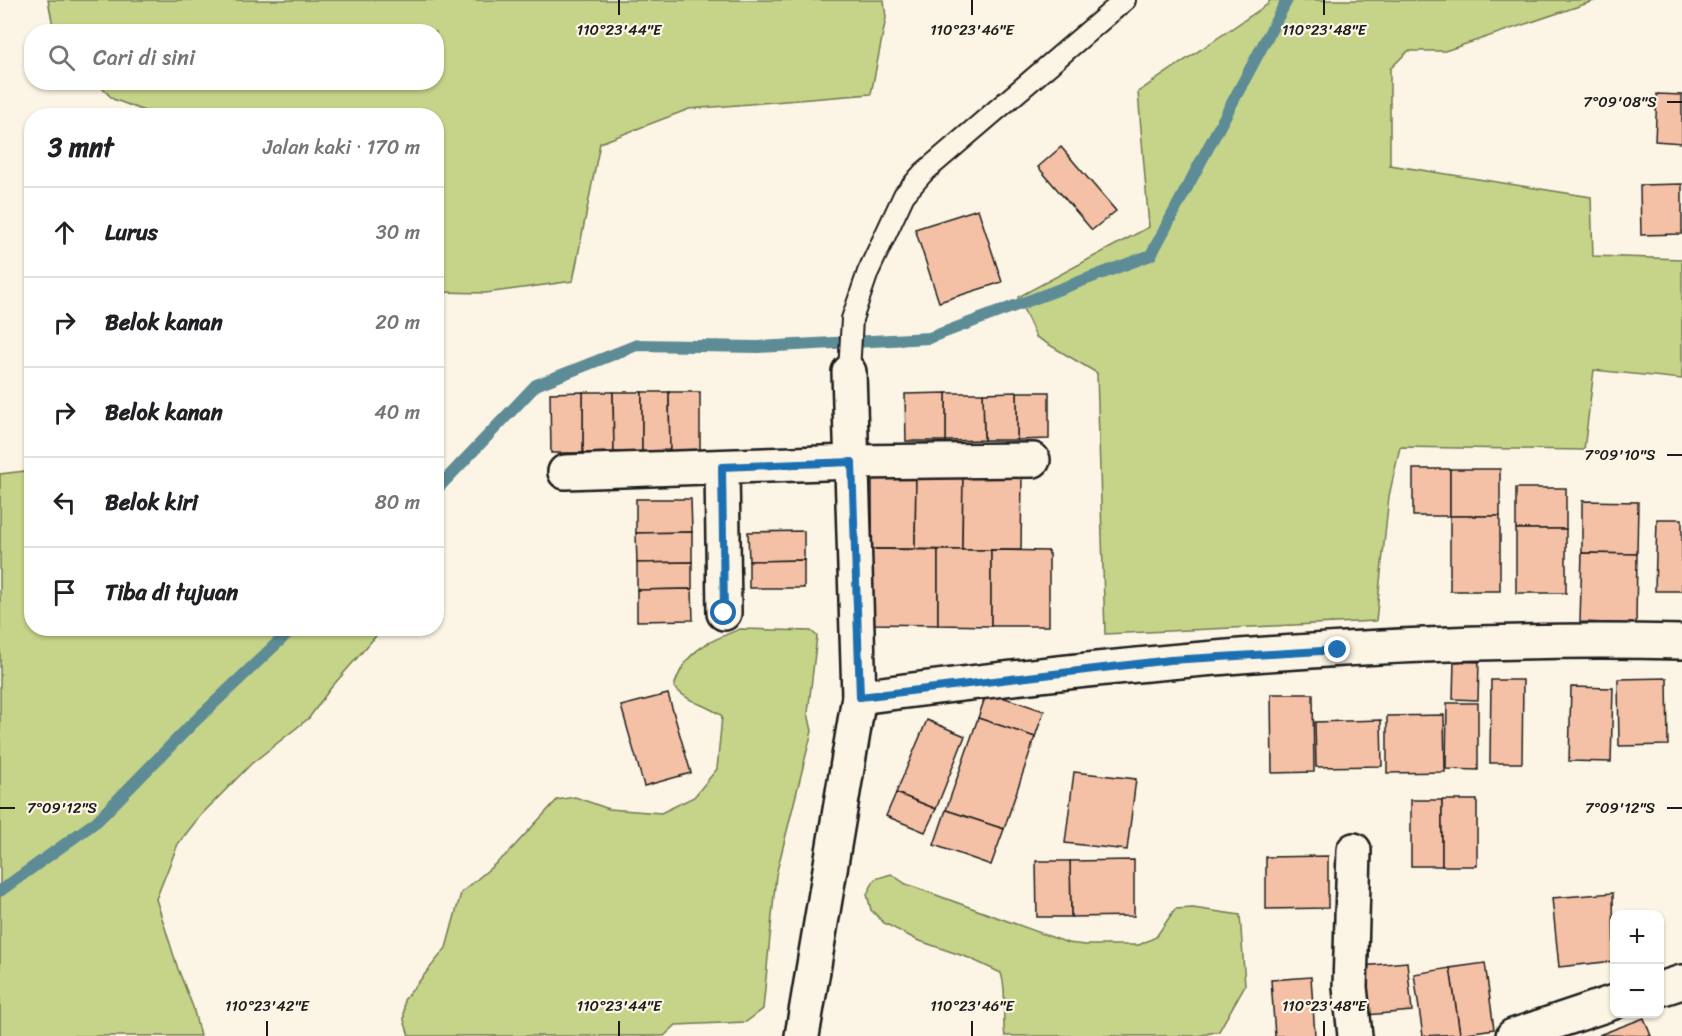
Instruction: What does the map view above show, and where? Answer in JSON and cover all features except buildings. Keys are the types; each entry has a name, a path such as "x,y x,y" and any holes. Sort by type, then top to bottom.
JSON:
{"street":[{"path":"802,1036 860,697 849,372"},
{"path":"565,472 852,462 1033,460"},
{"path":"722,467 724,613"},
{"path":"860,697 1170,660 1463,644 1682,642"},
{"path":"1354,850 1350,987 1355,1036"},
{"path":"1664,987 1682,982"},
{"path":"1514,1036 1610,1003"}],"lane":[{"path":"849,372 852,319 873,262 904,195 923,173 1125,0"}],"green space":[{"path":"48,0 884,0 886,18 871,94 689,109 600,143 573,281 486,293 444,292 444,108 137,108 113,99 104,90 444,90 444,24 53,24"},
{"path":"1270,0 1597,0 1445,51 1408,51 1390,69 1390,165 1591,197 1593,256 1682,259 1682,379 1594,370 1584,450 1400,447 1389,496 1376,621 1105,634 1097,373 1036,337 1018,297 1149,227 1138,92 1268,4"},
{"path":"24,471 24,636 376,636 330,689 309,718 251,764 200,816 178,844 156,899 178,969 193,1007 200,1036 0,1036 0,474"},
{"path":"740,629 811,631 817,636 808,713 812,731 776,875 763,1009 746,1022 676,1025 664,1036 409,1036 404,1020 404,1000 446,948 461,893 507,854 557,800 575,797 609,809 661,813 694,797 717,769 722,716 686,697 674,687 684,664 698,649"},
{"path":"891,874 906,884 1068,943 1085,945 1139,945 1156,937 1175,909 1193,908 1240,915 1245,985 1219,1031 1198,1036 1005,1036 1004,989 1001,973 969,958 917,940 884,923 871,910 867,894 875,879"}],"waterway":[{"path":"444,482 536,385 637,345 758,347 929,338 1151,255 1287,0"},
{"path":"0,891 97,821 190,726 285,636"}],"route":[{"path":"724,613 722,467 852,462 860,697 1170,660 1338,650"}]}
